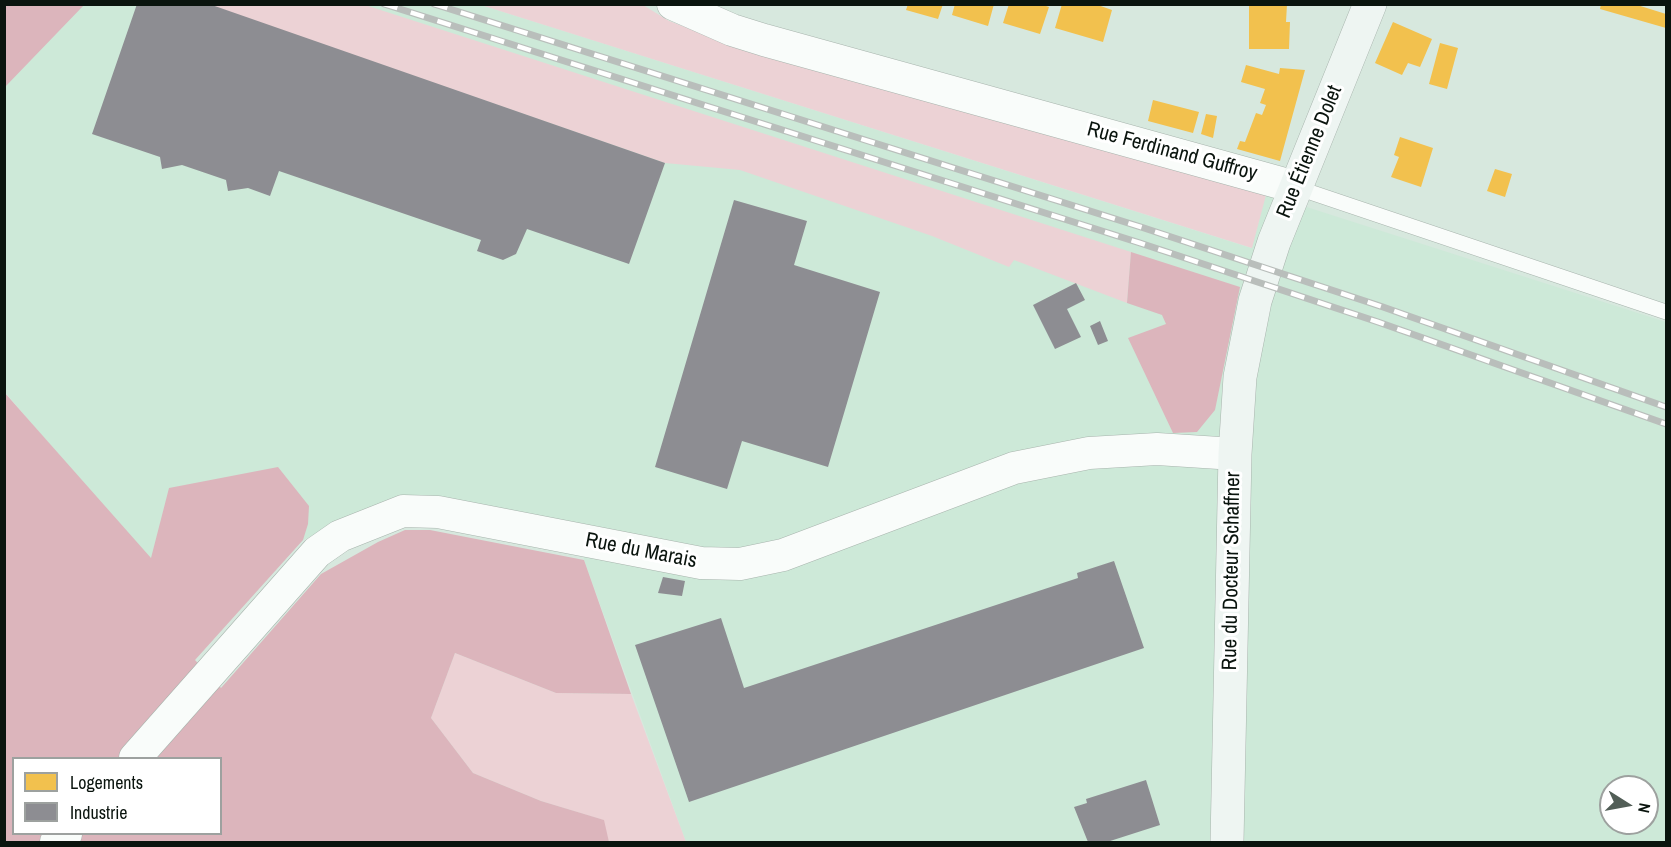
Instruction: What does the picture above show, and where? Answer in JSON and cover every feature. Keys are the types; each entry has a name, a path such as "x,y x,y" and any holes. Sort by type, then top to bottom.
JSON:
{"street":[{"name":"Rue Ferdinand Guffroy","path":"674,4 732,30 764,40 1295,187"},
{"name":"Rue Étienne Dolet","path":"1255,301 1295,187 1370,4"},
{"name":"Rue du Docteur Schaffner","path":"1227,843 1235,454 1240,377 1255,301"},
{"name":"Rue du Marais","path":"137,757 317,552 340,536 403,511 438,512 701,563 740,564 783,555 1014,468 1089,453 1157,448 1235,454"}],"lane":[{"name":"Rue Ferdinand Guffroy","path":"1295,187 1666,312"}],"shaded area":[{"path":"4,5 481,5 1251,248 1266,194 1666,322 1666,842 686,842 584,560 578,530 375,507 303,540 195,660 71,470 5,392"},
{"path":"4,5 84,5 5,87"},
{"path":"209,5 365,5 1131,252 1127,303 1014,260 1009,267 932,236 740,170 665,163"},
{"path":"481,5 643,5 669,21 718,39 1266,195 1252,248"},
{"path":"1131,252 1240,287 1215,410 1197,432 1173,433 1128,338 1166,324 1162,315 1127,303"},
{"path":"4,392 151,558 169,488 278,467 309,506 308,524 303,540 195,660 221,688 321,574 378,542 405,530 430,530 584,560 631,694 556,693 455,653 431,718 473,773 541,801 604,820 609,842 5,842"},
{"path":"455,653 556,693 631,694 686,842 609,842 603,820 541,801 473,773 431,718"}],"building: Logements":[{"path":"908,4 943,4 938,19 906,10"},
{"path":"955,4 994,4 988,26 952,15"},
{"path":"1009,4 1040,4 1049,7 1040,34 1003,23"},
{"path":"1062,4 1095,4 1112,10 1103,42 1055,28"},
{"path":"1249,4 1287,4 1286,22 1290,22 1289,49 1249,49"},
{"path":"1601,4 1634,4 1666,14 1666,28 1600,9"},
{"path":"1393,22 1432,39 1420,67 1408,63 1402,75 1375,63"},
{"path":"1440,43 1458,48 1447,89 1429,84"},
{"path":"1246,65 1279,74 1280,68 1305,70 1280,161 1237,149 1240,141 1245,142 1256,113 1262,115 1266,105 1260,103 1265,89 1241,82"},
{"path":"1153,100 1199,112 1193,133 1148,121"},
{"path":"1206,114 1217,116 1213,138 1201,134"},
{"path":"1400,137 1433,148 1421,187 1391,177 1399,157 1394,155"},
{"path":"1495,169 1512,174 1505,197 1487,191"}],"building: Industrie":[{"path":"137,4 209,4 665,163 629,264 527,229 516,254 503,260 477,251 481,240 279,171 270,196 248,188 228,191 226,180 182,165 162,169 160,157 92,134"},
{"path":"734,200 807,221 794,265 880,292 828,467 742,441 727,489 655,467"},
{"path":"1076,283 1085,300 1067,309 1081,337 1055,349 1033,305"},
{"path":"1100,321 1108,341 1098,345 1090,326"},
{"path":"1114,561 1144,648 689,802 635,645 721,618 744,688 1078,578 1077,573"},
{"path":"663,577 685,581 682,596 658,593"},
{"path":"1146,780 1160,825 1107,842 1088,842 1074,807 1087,803 1086,799"}],"railway":[{"path":"384,4 1140,243 1378,322 1666,424"},
{"path":"434,4 1144,228 1383,307 1666,407"}]}
